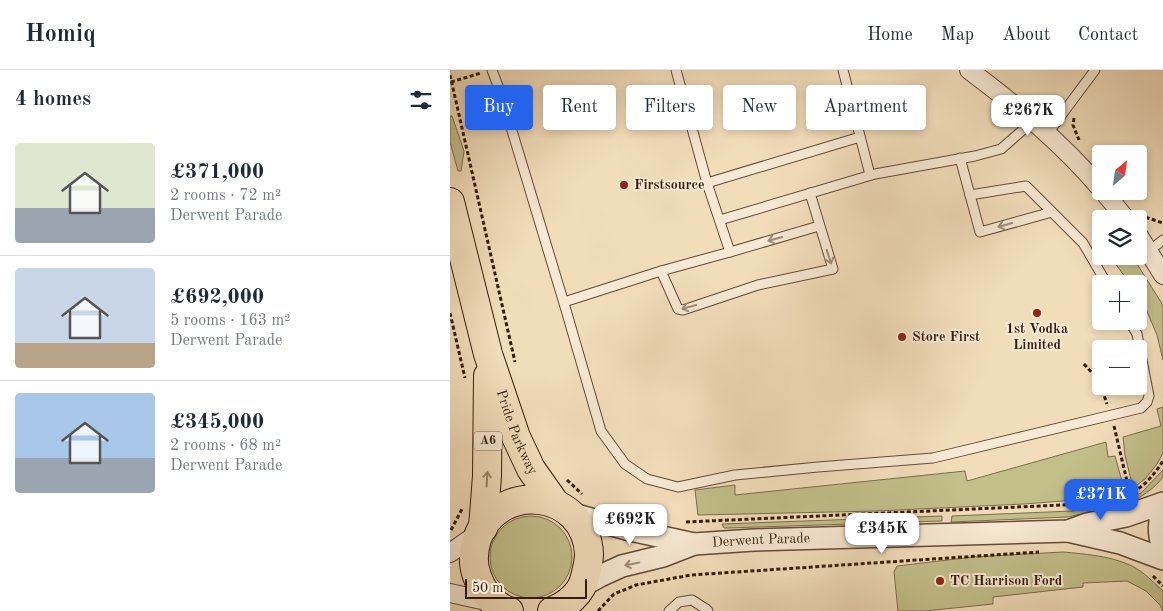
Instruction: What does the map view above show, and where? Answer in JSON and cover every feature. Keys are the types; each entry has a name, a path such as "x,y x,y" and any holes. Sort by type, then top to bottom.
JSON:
{"main road":[{"name":"Pride Parkway","path":"450,202 488,354 520,448 531,469 570,504"},
{"name":"Pride Parkway","path":"481,530 487,476 488,354"},
{"name":"A6","path":"504,609 486,595 482,588 474,568 474,554 481,530 487,521 500,509 518,501 533,499 570,504 575,520 584,534 588,547 588,566 584,582 569,602"}],"street":[{"path":"969,70 1048,133 1092,179"},
{"path":"1114,200 1127,210"},
{"path":"1147,248 1163,275"},
{"name":"Derwent Parade","path":"1068,531 1131,514 1163,503"},
{"name":"Derwent Parade","path":"570,504 626,528 694,544 754,540 1068,531 1120,543 1163,559"},
{"path":"1163,508 1159,528 1160,541 1163,548"},
{"path":"450,553 481,530"},
{"name":"Derwent Parade","path":"569,602 600,576 622,566 664,556 694,544"},
{"path":"450,593 504,609"}],"lane":[{"path":"492,70 564,302 601,431 626,464 647,479 678,488 735,475 934,458 1141,408 1148,402 1149,396 1137,334 1135,330"},
{"path":"676,70 707,183 730,252"},
{"path":"843,70 870,175"},
{"path":"1048,133 1095,70"},
{"path":"720,220 870,175 1001,149 1033,121"},
{"path":"707,183 860,137"},
{"path":"960,158 980,232 1052,212"},
{"path":"970,195 1026,186 1083,243 1102,275"},
{"path":"660,271 678,309 683,310 758,285 833,269 810,193"},
{"path":"564,302 660,271 820,226"},
{"path":"1149,251 1163,240"},
{"path":"669,611 679,602 692,600 708,611"}],"path":[{"path":"451,82 481,73"},
{"path":"450,75 517,370"},
{"path":"1147,217 1163,223"},
{"path":"1120,455 1130,494"},
{"path":"1124,497 1139,489 1154,474 1163,461"},
{"path":"565,478 570,504"},
{"path":"680,522 1091,504"},
{"path":"598,611 614,594 636,586 691,575 1048,552"}],"shaded area":[{"path":"450,116 452,116 464,151 461,171 458,171 450,142"},
{"path":"1116,265 1138,265 1144,275 1124,275"},
{"path":"1147,280 1163,307 1163,360 1157,335 1147,311"},
{"path":"1163,407 1163,453 1145,479 1133,488 1125,455 1123,437 1161,426 1157,409"},
{"path":"1106,442 1108,457 1115,456 1125,492 1102,498 877,511 698,515 695,490 735,485 735,495 965,471 967,481"},
{"path":"1163,470 1163,477 1155,486 1127,504 1126,500 1141,493"},
{"path":"1113,504 1115,507 1068,517 951,522 952,516 1072,511"},
{"path":"531,516 547,519 560,528 569,541 572,557 569,573 560,586 547,595 531,598 515,595 502,586 493,573 490,557 493,541 502,528 515,519"},
{"path":"942,516 942,521 728,528 724,528 722,524"},
{"path":"1063,552 1107,558 1136,568 1163,591 1163,611 1160,605 1146,591 1127,581 1083,583 1083,587 993,597 993,604 925,611 898,611 894,572 897,566 973,557"}],"place":[{"name":"Firstsource","path":"624,185"},
{"name":"1st Vodka Limited","path":"1037,313"},
{"name":"Store First","path":"902,337"},
{"name":"TC Harrison Ford","path":"940,581"}]}
